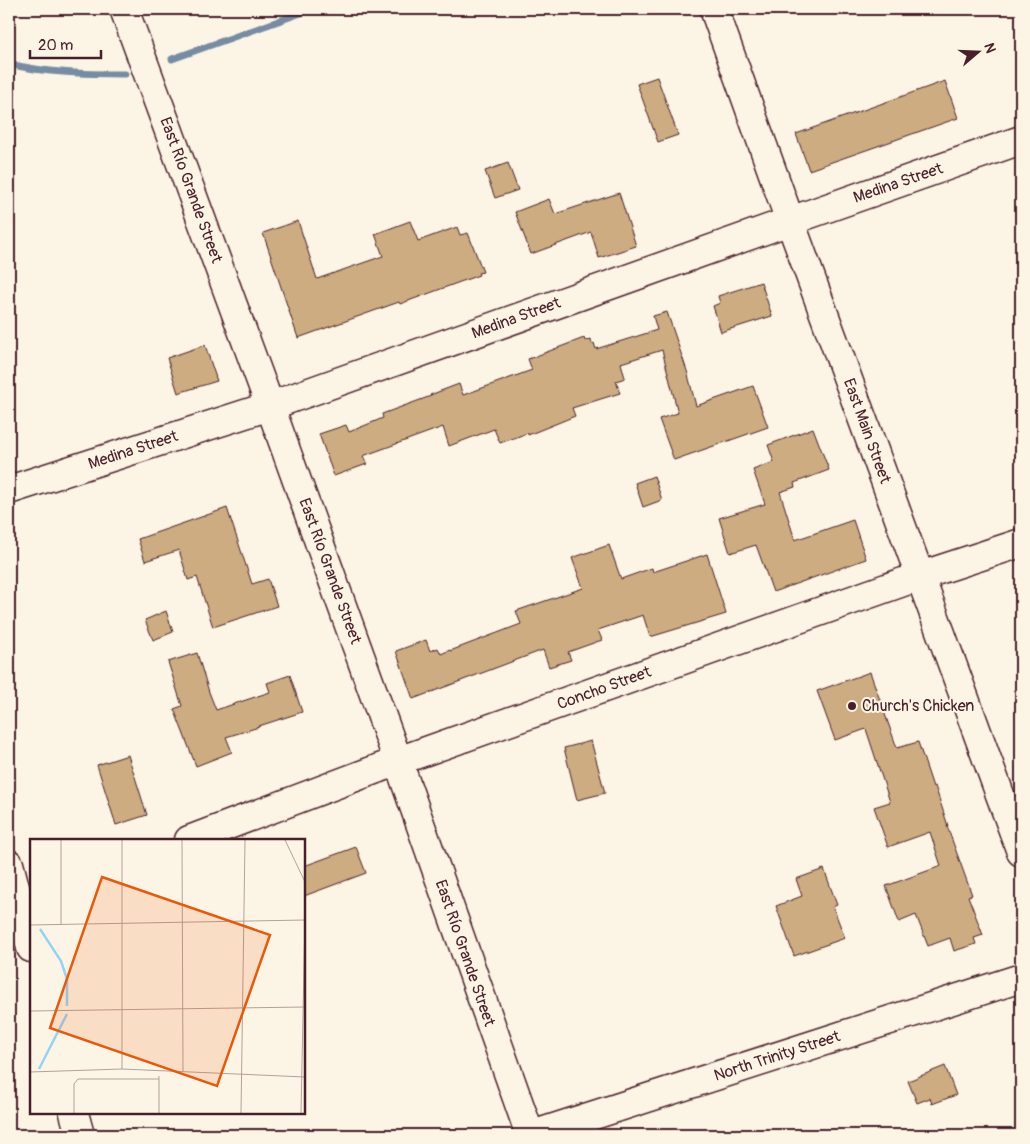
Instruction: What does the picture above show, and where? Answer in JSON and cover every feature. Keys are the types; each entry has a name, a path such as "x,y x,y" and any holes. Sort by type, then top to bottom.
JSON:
{"street":[{"name":"East Río Grande Street","path":"124,9 270,406 531,1135"},
{"name":"East Main Street","path":"714,9 1021,852"},
{"name":"Medina Street","path":"9,490 270,406 1021,140"},
{"name":"Concho Street","path":"192,839 398,761 920,576 1021,543"},
{"path":"9,864 26,902 30,939"},
{"name":"North Trinity Street","path":"531,1135 1021,978"},
{"path":"74,1114 80,1135"}],"building":[{"path":"657,77 678,135 658,142 637,84"},
{"path":"945,81 958,118 809,170 796,134"},
{"path":"508,163 518,190 495,198 485,171"},
{"path":"619,193 636,246 599,258 591,232 531,254 515,212 549,199 555,214"},
{"path":"298,221 317,279 383,256 375,234 410,221 418,241 457,227 460,235 468,233 483,272 400,304 399,302 298,338 263,233"},
{"path":"761,282 772,316 721,332 713,306 720,303 718,296"},
{"path":"667,312 687,371 696,406 753,386 768,427 674,460 659,419 678,413 662,350 621,363 625,378 616,381 620,393 572,408 575,416 528,435 528,433 500,443 494,429 449,446 443,427 363,456 367,464 334,476 319,434 346,425 349,432 383,418 382,414 459,384 463,395 532,370 528,359 584,338 585,341 591,339 596,349 657,330 653,316"},
{"path":"205,345 217,381 178,393 167,358"},
{"path":"813,428 829,470 794,483 795,487 780,492 795,540 853,520 866,559 773,592 756,545 730,553 719,518 765,504 753,470 774,462 768,445"},
{"path":"654,476 662,500 643,507 635,483"},
{"path":"227,508 252,584 268,579 277,606 213,627 197,577 188,580 179,550 145,561 138,539"},
{"path":"609,545 621,579 652,568 653,572 707,554 726,614 650,637 643,615 598,630 602,640 568,652 571,660 549,667 543,650 413,699 396,651 426,640 430,651 438,648 441,654 521,624 516,611 583,588 572,558"},
{"path":"166,611 173,632 153,640 145,620"},
{"path":"197,653 216,710 270,692 267,683 290,675 302,712 226,737 232,752 196,766 174,709 182,706 168,662"},
{"path":"870,672 897,748 918,742 972,895 968,896 983,935 974,938 976,944 954,951 950,938 928,946 916,915 899,922 886,886 941,866 930,832 888,847 874,807 890,802 866,729 835,740 817,691"},
{"path":"591,741 605,793 577,800 564,748"},
{"path":"128,755 147,815 116,825 97,765"},
{"path":"356,847 366,873 305,896 305,866"},
{"path":"824,869 837,905 833,907 845,938 794,956 776,906 802,896 796,879"},
{"path":"945,1066 956,1095 932,1104 930,1098 917,1103 908,1081"}],"waterway":[{"path":"172,59 312,9"},
{"path":"9,64 52,71 125,74"}],"place":[{"name":"Church's Chicken","path":"852,706"}]}
